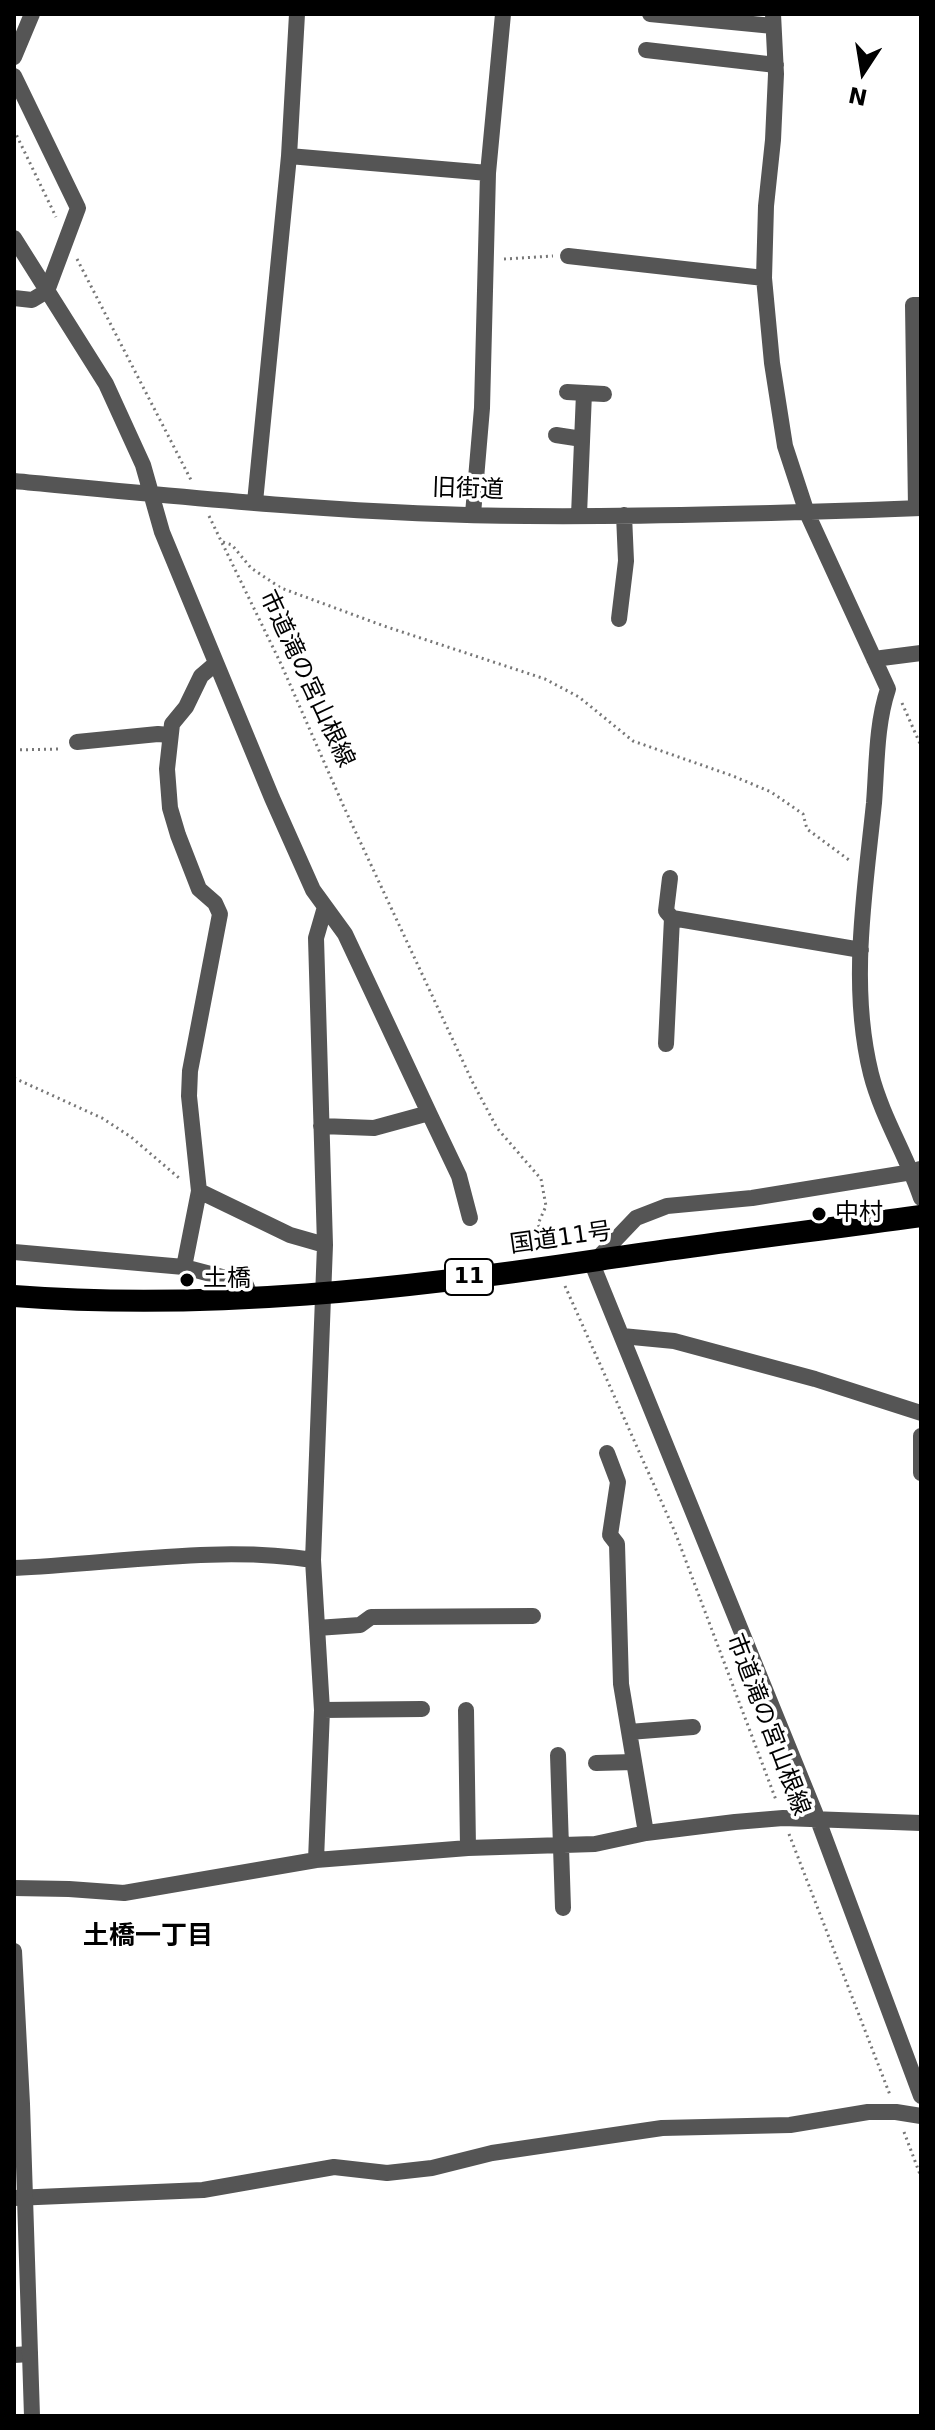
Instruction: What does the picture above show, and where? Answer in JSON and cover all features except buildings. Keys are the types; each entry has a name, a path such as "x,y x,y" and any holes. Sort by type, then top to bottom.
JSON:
{"highway":[{"name":"国道11号","path":"14,1296 84,1301 325,1293 921,1216"}],"street":[{"path":"14,57 32,14"},
{"path":"255,502 289,156 298,39 297,14"},
{"path":"473,514 482,408 488,173 503,14"},
{"path":"650,14 773,20 776,65 764,278 772,363 785,446 807,513 888,689 879,735 867,868 861,950 861,1023 872,1077 917,1170 921,1198"},
{"path":"646,50 776,65"},
{"path":"14,76 78,208 47,291 32,300 14,298"},
{"path":"289,156 488,173"},
{"path":"14,238 106,384 143,465 162,532 284,825 313,890 345,934 459,1176 470,1218"},
{"path":"568,256 764,278"},
{"path":"919,508 918,352 913,305 921,305"},
{"path":"579,515 582,439 576,393 604,394"},
{"path":"556,435 582,439"},
{"name":"旧街道","path":"14,481 201,500 473,514 807,513 919,508"},
{"path":"619,619 626,561 624,515"},
{"path":"874,659 921,653"},
{"path":"184,1267 199,1191 189,1096 190,1071 220,914 215,903 199,889 170,808 167,769 172,724 186,707 201,676 215,664"},
{"path":"77,742 169,735"},
{"path":"670,878 666,911 672,918 861,950"},
{"path":"316,1860 322,1710 313,1560 325,1245 316,938 325,907"},
{"path":"666,1044 672,918"},
{"path":"321,1126 374,1128 429,1113"},
{"path":"917,1170 752,1198 667,1206 636,1218 594,1260 818,1820 921,2096"},
{"path":"199,1191 290,1235 325,1245"},
{"path":"14,1252 184,1267 245,1283 251,1297"},
{"path":"622,1336 674,1341 815,1379 921,1413"},
{"path":"921,1436 921,1473"},
{"path":"607,1453 618,1482 610,1535 617,1544 621,1684 646,1833"},
{"path":"14,1568 236,1553 277,1554 313,1560"},
{"path":"317,1628 360,1625 371,1617 533,1616"},
{"path":"322,1710 422,1709"},
{"path":"466,1710 468,1848"},
{"path":"629,1732 693,1727"},
{"path":"558,1755 563,1908"},
{"path":"596,1763 634,1762"},
{"path":"14,1888 124,1893 316,1860 468,1848 595,1844 646,1833 783,1818 921,1823"},
{"path":"14,1951 22,2354 32,2416"},
{"path":"19,2197 203,2190 334,2167 387,2173 432,2168 492,2153 662,2128 790,2125 868,2112 921,2116"}],"path":[{"name":"市道滝の宮山根線","path":"14,130 281,664 473,1083 497,1128 541,1179 546,1206 538,1224 543,1242"},
{"path":"484,260 568,256"},
{"path":"221,542 232,545 251,568 281,588 545,679 579,697 633,741 771,792 803,814 807,829 846,859 867,868"},
{"path":"888,689 902,703 921,746"},
{"path":"14,750 71,748 77,742"},
{"path":"14,1078 102,1118 199,1191"},
{"name":"市道滝の宮山根線","path":"568,1290 675,1532 921,2177"}],"place":[{"name":"中村","path":"819,1214"},
{"name":"土橋","path":"187,1280"}],"district":[{"name":"土橋一丁目","path":"148,1937"}]}
